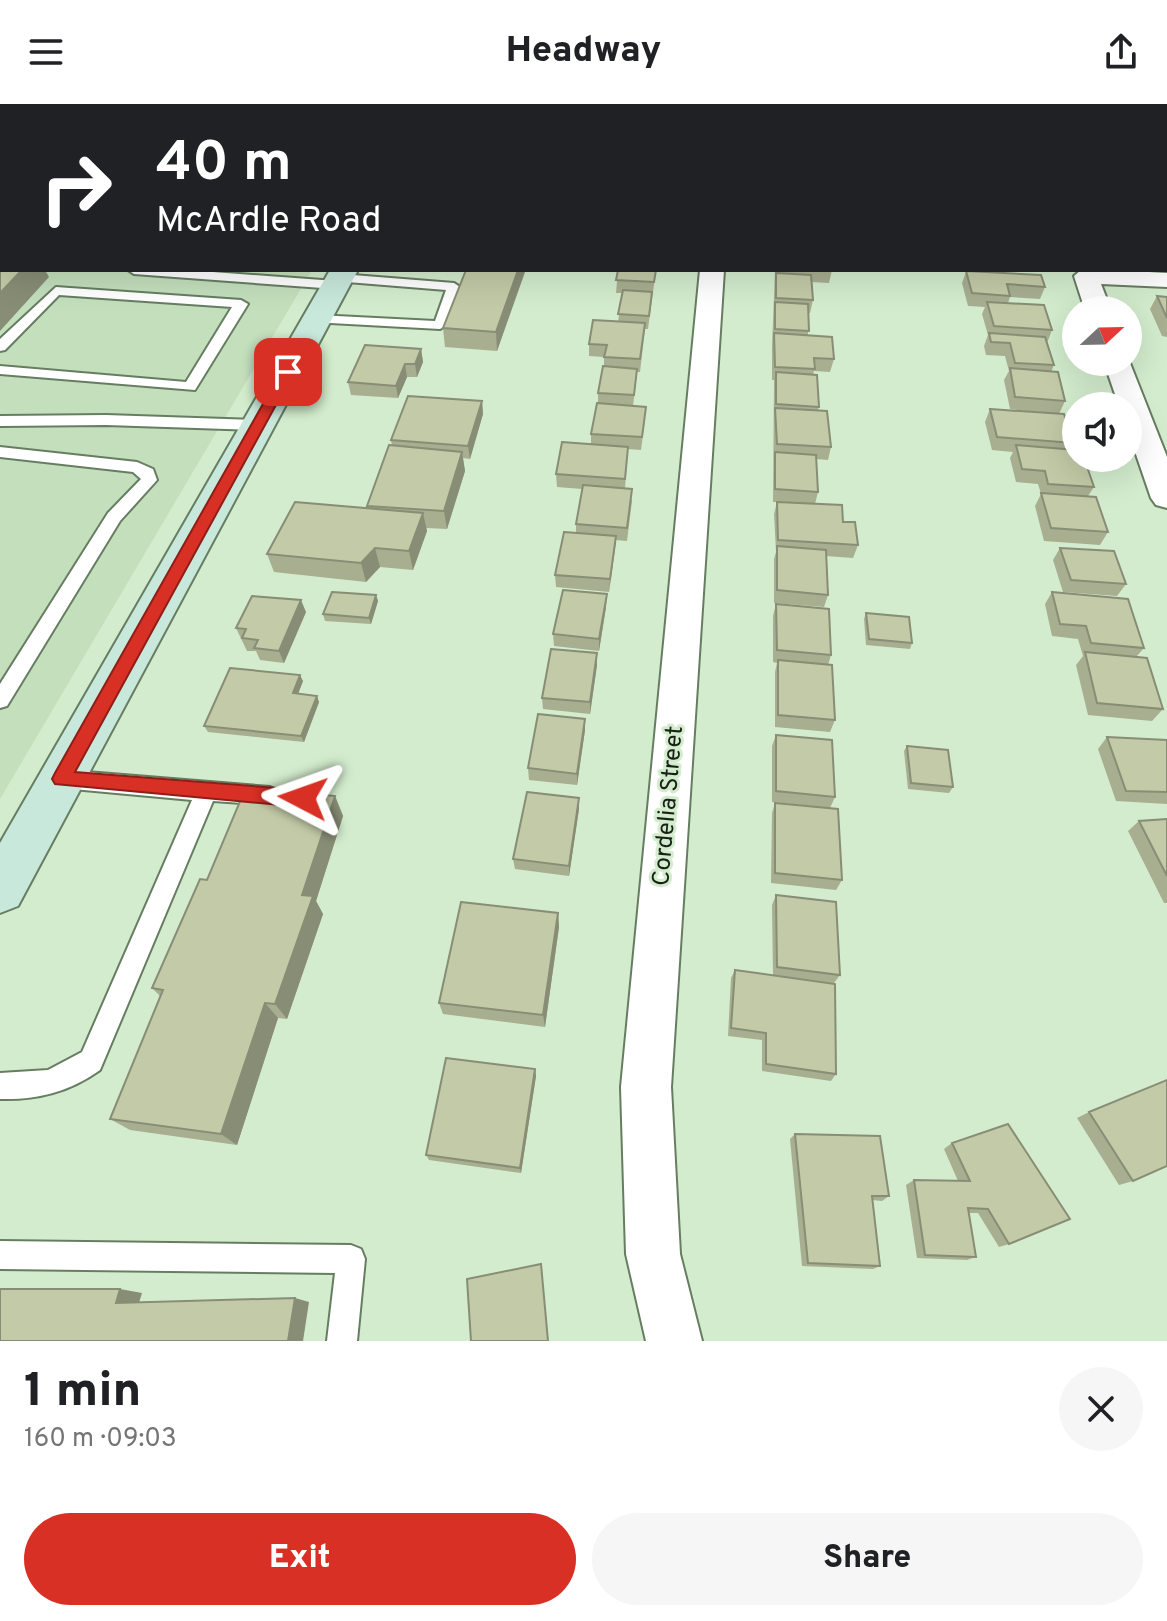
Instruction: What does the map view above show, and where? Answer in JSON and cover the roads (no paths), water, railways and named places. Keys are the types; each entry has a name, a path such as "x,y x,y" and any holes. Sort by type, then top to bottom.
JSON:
{"main road":[{"path":"0,890 340,278"}],"street":[{"name":"Cordelia Street","path":"674,1341 653,1254 646,1087 712,272"},
{"path":"1093,296 1086,276 1167,280"},
{"path":"1122,376 1167,498"}],"lane":[{"path":"186,272 340,278 454,287 440,325 317,319"},
{"path":"0,347 56,291 241,304 190,387 0,370"},
{"path":"0,421 106,420 258,425"},
{"path":"0,452 137,467 147,473 149,480 114,517 0,700"},
{"path":"62,779 289,798"},
{"path":"0,1086 18,1087 68,1080 91,1061 206,792"},
{"path":"0,1255 351,1259 342,1341"}]}
